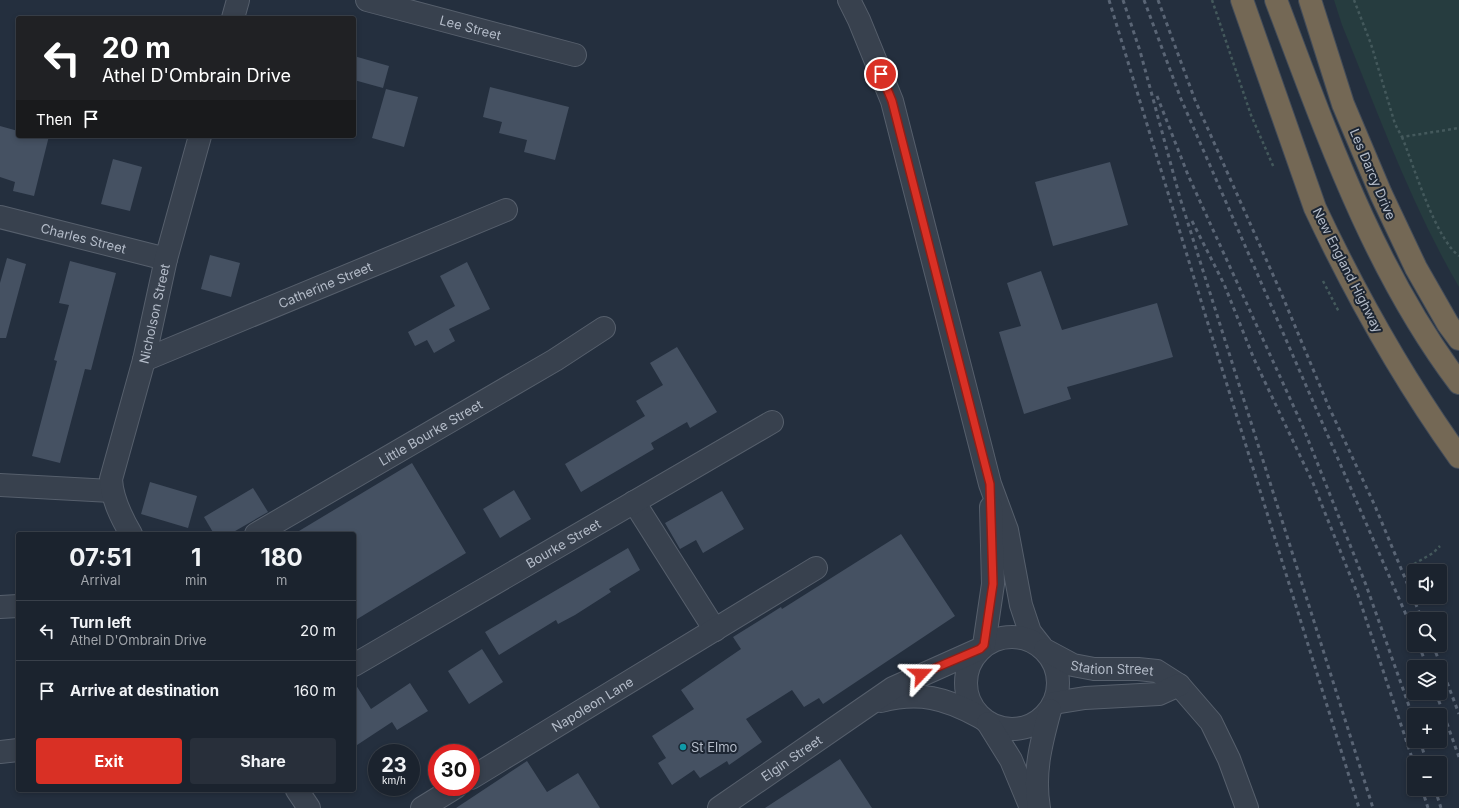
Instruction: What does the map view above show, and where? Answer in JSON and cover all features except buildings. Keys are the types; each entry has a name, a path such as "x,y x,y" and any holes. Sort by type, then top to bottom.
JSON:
{"highway":[{"name":"New England Highway","path":"1242,0 1315,208 1354,288 1395,360 1459,457"},
{"path":"1276,0 1356,204 1392,276 1429,341 1459,383"},
{"name":"Les Darcy Drive","path":"1310,0 1343,104 1381,194 1416,268 1448,324 1459,339"}],"street":[{"path":"234,16 238,0"},
{"name":"Lee Street","path":"367,0 575,55"},
{"path":"849,0 859,20 892,101 990,484 1007,530 1021,605 1030,632 1043,648 1056,669 1058,687 1042,737 1036,771 1039,808"},
{"name":"Nicholson Street","path":"111,491 113,468 144,360 166,259 199,138"},
{"name":"Catherine Street","path":"144,360 506,210"},
{"name":"Charles Street","path":"0,217 166,259"},
{"name":"Little Bourke Street","path":"259,532 555,360 604,328"},
{"name":"Bourke Street","path":"356,664 772,422"},
{"path":"982,647 993,584 990,484"},
{"path":"0,485 111,491 115,503 130,532"},
{"path":"634,502 715,630"},
{"name":"Napoleon Lane","path":"480,773 816,568"},
{"path":"0,607 16,606"},
{"path":"1031,808 1011,760 985,721 974,711 969,701 965,678 972,657 982,647 995,639 1006,636 1019,637 1043,648"},
{"name":"Elgin Street","path":"719,808 893,688 982,647"},
{"name":"Station Street","path":"1043,648 1073,665 1094,669 1138,669 1157,671 1179,685 1211,722 1229,759 1247,808"},
{"name":"Station Street","path":"1052,707 1085,698 1159,694 1179,685"},
{"name":"Elgin Street","path":"863,709 892,698 922,696 956,704 985,721"},
{"path":"985,721 1008,729 1028,727 1040,720 1052,707"},
{"path":"0,752 16,750"},
{"path":"298,792 309,808"},
{"path":"422,808 441,796"}],"path":[{"path":"1354,0 1371,44 1395,124 1402,136 1435,221 1444,239 1459,256"},
{"path":"1402,136 1459,128"},
{"path":"1414,564 1440,546"}],"green space":[{"path":"1334,0 1459,0 1459,287 1410,191 1342,25"}],"railway":[{"path":"1109,0 1359,808"},
{"path":"1123,0 1140,51 1180,198 1373,808"},
{"path":"1144,0 1181,99 1407,617"},
{"path":"1158,0 1195,100 1282,295 1328,405 1375,506 1419,612"},
{"path":"1157,96 1188,175 1303,427 1366,585 1410,708"},
{"path":"1192,221 1224,284 1254,359 1313,483 1358,595 1411,756"},
{"path":"1422,652 1424,660"},
{"path":"1436,652 1459,714"},
{"path":"1439,700 1459,757"},
{"path":"1422,748 1425,756"},
{"path":"1424,796 1428,808"},
{"path":"1437,796 1441,808"}],"place":[{"name":"St Elmo","path":"683,747"}],"route":[{"path":"881,74 892,101 990,484 993,584 988,627 984,645 980,649 921,674"}]}
